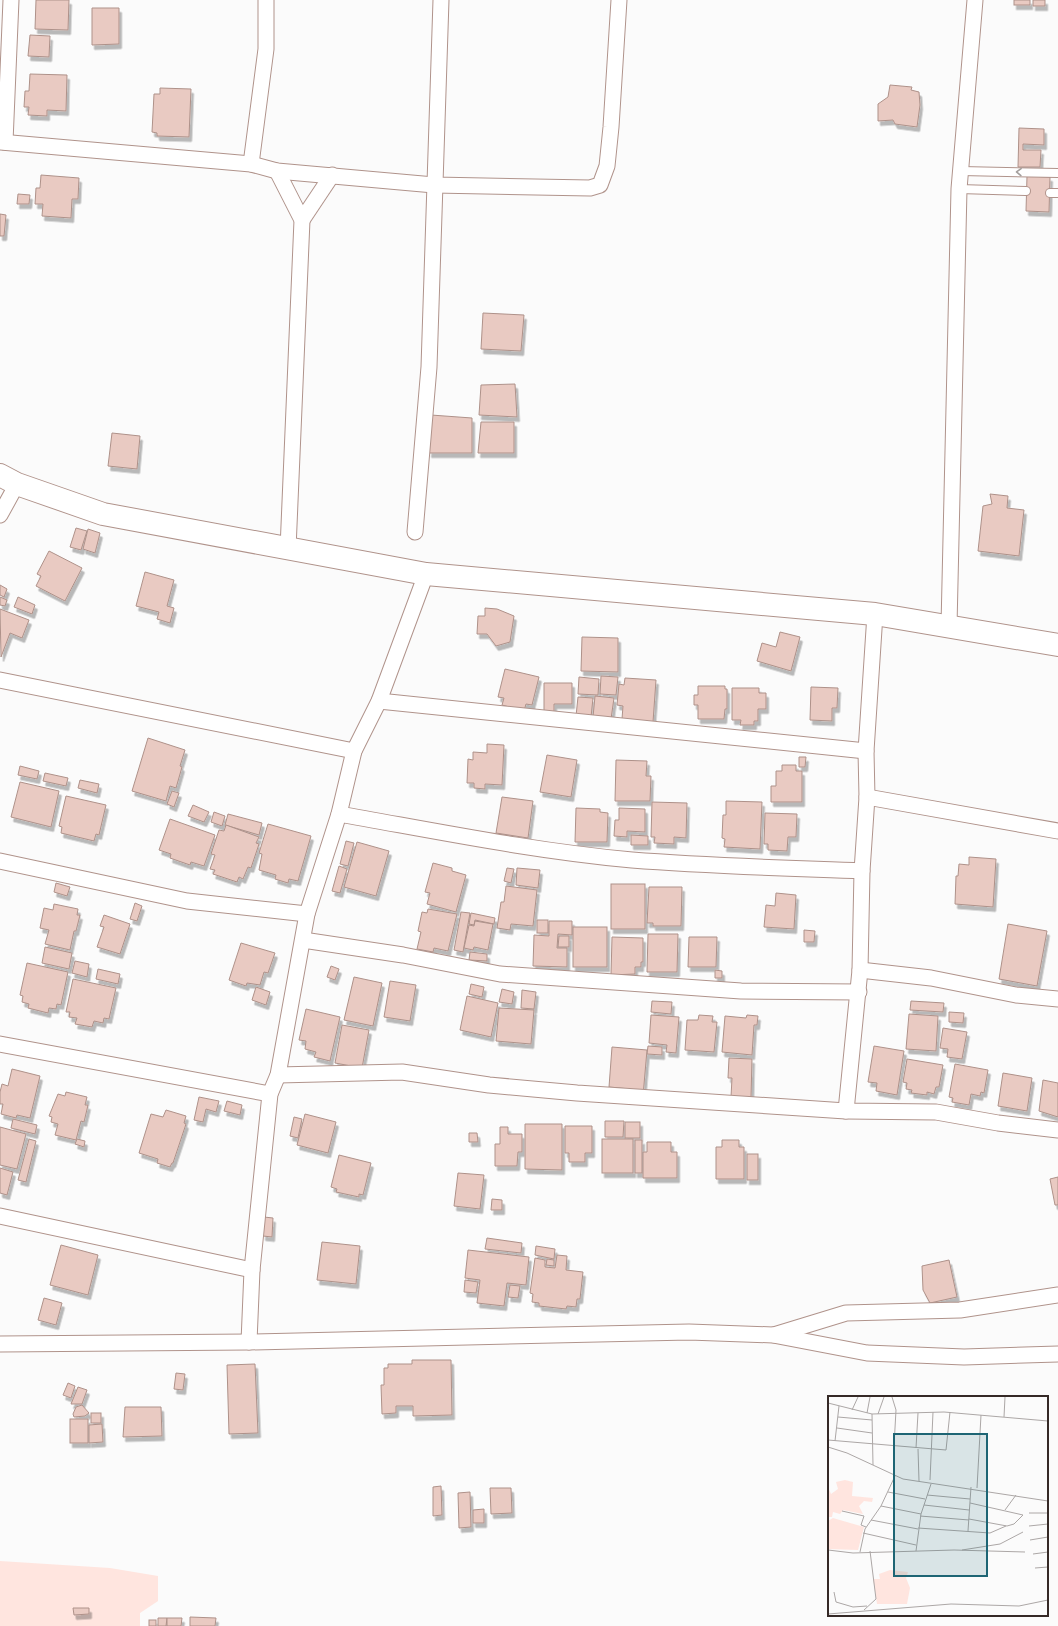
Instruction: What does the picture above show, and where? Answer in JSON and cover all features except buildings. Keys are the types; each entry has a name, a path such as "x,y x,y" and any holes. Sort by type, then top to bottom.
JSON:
{"street":[{"path":"12,0 2,142 251,164 277,171 434,185 590,188 600,185 607,166 619,0"},
{"path":"251,164 266,49 266,0"},
{"path":"415,532 429,367 441,0"},
{"path":"949,626 959,189 975,0"},
{"path":"277,171 302,220 288,549"},
{"path":"302,220 332,175"},
{"path":"0,515 8,480 103,514 426,574 875,614 1058,645"},
{"path":"250,1342 252,1270 270,1094 278,1075 307,914 339,814 354,751 379,701 426,574"},
{"path":"846,1111 859,992 862,871 867,797 866,751 875,614"},
{"path":"0,680 354,751"},
{"path":"379,701 866,751"},
{"path":"867,797 1058,831"},
{"path":"339,814 543,849 632,860 724,866 862,871"},
{"path":"0,861 187,901 307,914"},
{"path":"303,940 403,956 500,974 741,991 859,992"},
{"path":"860,970 931,978 1016,995 1058,999"},
{"path":"0,1044 270,1094"},
{"path":"278,1075 402,1072 489,1085 577,1093 846,1111 936,1112 998,1123 1058,1130"},
{"path":"0,1216 252,1270"},
{"path":"773,1335 846,1313 960,1310 1058,1295"},
{"path":"0,1344 250,1342 689,1332 773,1335 867,1353 964,1357 1058,1354"}],"lane":[{"path":"961,171 1058,173"},
{"path":"959,189 1026,191"}],"shaded area":[{"path":"0,1561 110,1568 158,1576 158,1601 140,1613 140,1626 0,1626"}]}
